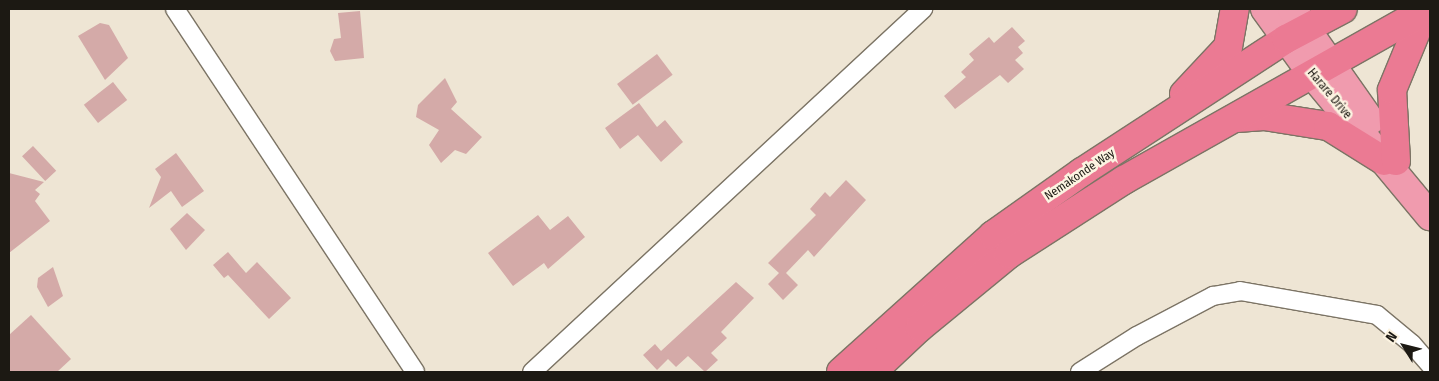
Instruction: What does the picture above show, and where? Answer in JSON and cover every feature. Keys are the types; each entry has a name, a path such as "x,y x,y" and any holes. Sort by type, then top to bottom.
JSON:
{"highway":[{"path":"1152,128 1228,47 1235,9"},
{"name":"Nemakonde Way","path":"841,372 993,235 1152,128 1295,25 1343,9"},
{"path":"872,372 920,327 1009,254 1124,180 1426,9"},
{"path":"1393,166 1392,90 1426,9"},
{"path":"1232,119 1264,116 1321,124 1352,138 1393,166"}],"main road":[{"name":"Harare Drive","path":"1265,9 1295,25 1322,68 1430,216"}],"street":[{"path":"175,9 415,372"},
{"path":"532,372 923,9"},
{"path":"1080,372 1137,336 1212,296 1240,291 1376,315 1430,365"}],"building":[{"path":"360,11 364,58 335,61 330,51 334,39 341,38 338,13"},
{"path":"100,23 109,25 128,58 105,80 78,36"},
{"path":"1012,27 1025,41 1018,47 1023,53 1015,60 1024,69 1008,83 1000,75 955,109 944,96 966,77 961,72 974,60 969,54 989,37 994,43"},
{"path":"657,54 673,75 633,105 617,84"},
{"path":"445,78 457,102 451,109 482,137 466,154 455,150 441,163 429,145 439,130 416,117 418,105"},
{"path":"113,82 127,100 98,123 84,105"},
{"path":"639,103 657,127 665,120 683,142 661,162 638,135 620,149 605,128"},
{"path":"33,146 56,171 45,181 22,156"},
{"path":"176,153 204,191 182,207 171,191 149,208 161,177 155,169"},
{"path":"9,173 44,182 35,190 40,194 35,201 50,221 9,253"},
{"path":"846,180 866,200 814,257 808,250 786,273 798,285 783,300 768,284 779,273 768,263 816,215 810,209 825,192 830,197"},
{"path":"187,213 205,230 186,250 170,229"},
{"path":"538,215 550,230 568,216 585,237 548,269 544,263 513,286 488,253"},
{"path":"228,252 246,273 257,262 291,298 269,319 228,275 224,278 213,265"},
{"path":"53,267 63,296 48,307 37,287 38,278"},
{"path":"736,282 754,298 721,332 727,338 711,353 718,360 705,372 688,356 676,367 668,359 657,370 643,355 655,344 661,351"},
{"path":"31,315 71,359 57,372 9,372 9,335"}]}
